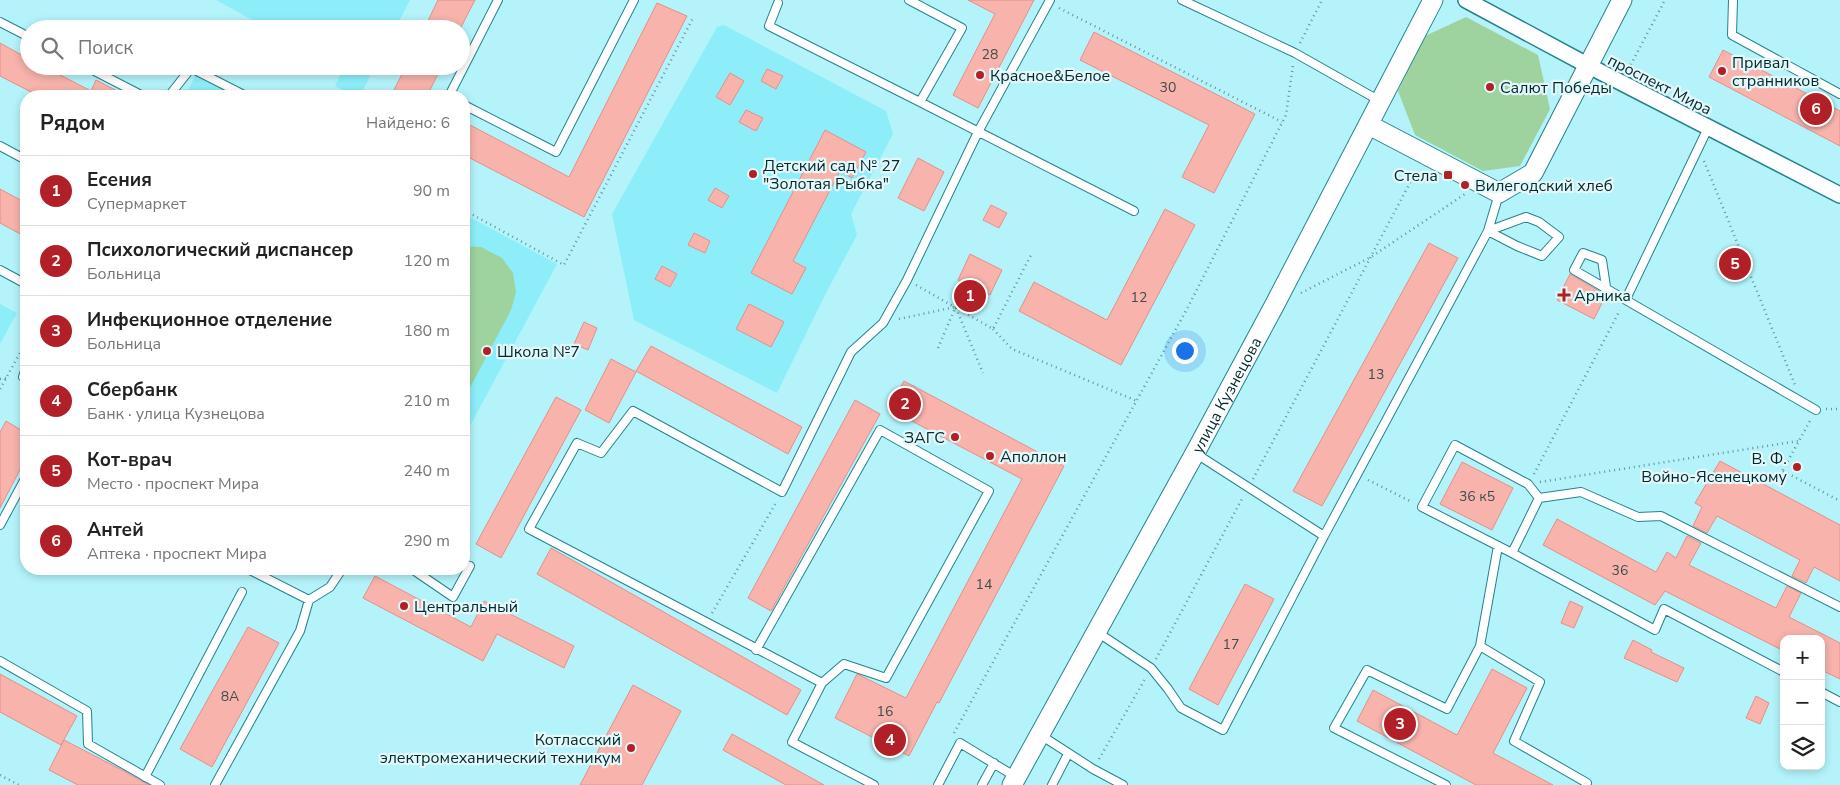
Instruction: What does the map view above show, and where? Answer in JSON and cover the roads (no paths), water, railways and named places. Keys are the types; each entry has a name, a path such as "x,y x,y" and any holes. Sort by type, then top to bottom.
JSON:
{"street":[{"name":"улица Кузнецова","path":"1014,781 1195,454 1433,0"},
{"name":"проспект Мира","path":"1466,0 1588,66 1840,195"},
{"path":"1369,125 1500,193 1533,173 1622,0"}],"lane":[{"path":"470,55 498,0"},
{"path":"470,108 556,152 634,0"},
{"path":"909,0 962,28 920,102"},
{"path":"1182,0 1295,53 1380,101"},
{"path":"1733,0 1732,35 1840,94"},
{"path":"777,1 770,26 1069,177 1134,212"},
{"path":"822,683 529,530 577,443 601,453 633,411 782,492 851,352 883,322 907,280 978,132 1049,1"},
{"path":"0,22 20,32"},
{"path":"102,75 131,90"},
{"path":"174,90 186,75"},
{"path":"205,75 234,90"},
{"path":"452,90 460,75"},
{"path":"1626,299 1708,128"},
{"path":"0,146 20,157"},
{"path":"1097,632 1152,668 1181,708 1223,730 1324,536 1488,231 1500,193"},
{"path":"1526,217 1539,222 1559,237 1542,256 1488,231 1526,217"},
{"path":"1606,287 1602,260 1583,253 1574,270 1816,410"},
{"path":"0,270 20,281"},
{"path":"756,650 880,430 989,491 886,678 844,664 822,683 792,742 874,785"},
{"path":"1539,498 1528,484 1455,446 1422,507 1655,630 1664,609 1780,670"},
{"path":"1195,454 1324,536"},
{"path":"0,525 20,488"},
{"path":"1539,498 1581,492 1638,517 1662,516 1840,607"},
{"path":"1512,553 1539,498"},
{"path":"1446,785 1334,728 1367,670 1447,709 1480,646 1498,546"},
{"path":"260,575 309,600"},
{"path":"215,785 300,631 309,600 330,587 338,575"},
{"path":"421,575 453,597 465,575"},
{"path":"145,777 242,592"},
{"path":"1480,646 1540,682 1514,741 1587,783 1586,785"},
{"path":"0,660 87,711 88,744 160,785"},
{"path":"1825,694 1840,702"},
{"path":"1039,734 1068,754 1123,785"},
{"path":"938,785 960,743 994,763 1014,781"},
{"path":"1052,785 1068,754"},
{"path":"982,785 994,763"}],"place":[{"name":"Привал странников","path":"1722,71"},
{"name":"Красное&Белое","path":"980,75"},
{"name":"Салют Победы","path":"1490,87"},
{"name":"Антей","path":"1816,109"},
{"name":"Детский сад № 27 \"Золотая Рыбка\"","path":"753,174"},
{"name":"Стела","path":"1448,175"},
{"name":"Вилегодский хлеб","path":"1465,185"},
{"name":"Кот-врач","path":"1735,264"},
{"name":"Арника","path":"1564,295"},
{"name":"Есения","path":"970,296"},
{"name":"Школа №7","path":"487,351"},
{"name":"Психологический диспансер","path":"905,404"},
{"name":"ЗАГС","path":"955,437"},
{"name":"Аполлон","path":"990,456"},
{"name":"В. Ф. Войно-Ясенецкому","path":"1797,467"},
{"name":"Центральный","path":"404,606"},
{"name":"Инфекционное отделение","path":"1400,724"},
{"name":"Сбербанк","path":"890,740"},
{"name":"Котласский электромеханический техникум","path":"631,748"}]}
